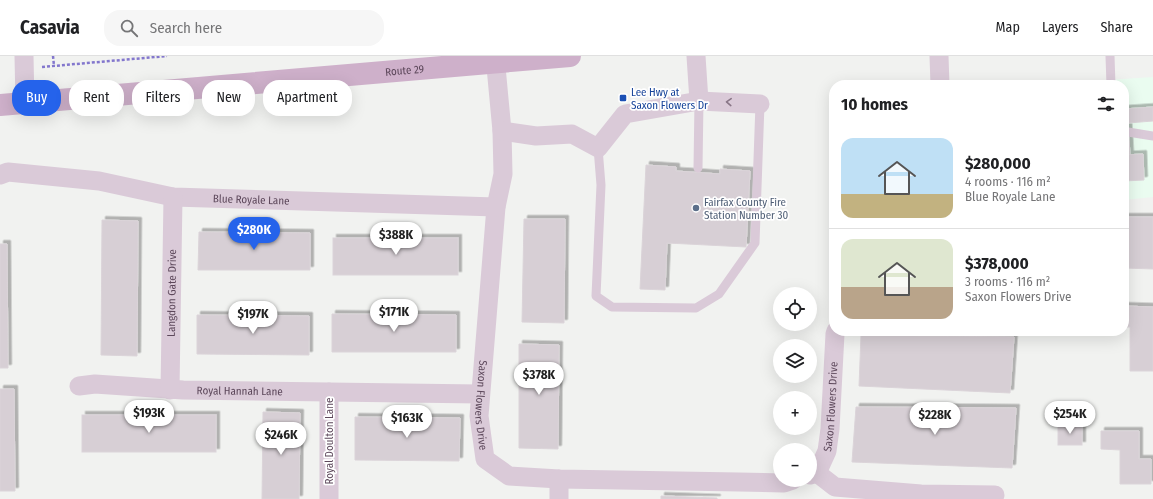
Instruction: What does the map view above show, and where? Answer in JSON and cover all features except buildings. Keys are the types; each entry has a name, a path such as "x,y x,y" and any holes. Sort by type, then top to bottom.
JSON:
{"main road":[{"name":"Route 29","path":"61,100 495,59 570,56"},
{"name":"Route 29","path":"0,105 12,104"}],"street":[{"path":"696,56 699,100"},
{"path":"939,56 940,80"},
{"name":"Saxon Flowers Drive","path":"495,59 502,131 503,174 496,207 480,394 479,416 485,460 509,476 739,491 773,484"},
{"path":"25,62 25,80"},
{"path":"502,131 536,136 572,134 598,148 625,114 699,100 760,104"},
{"name":"Blue Royale Lane","path":"4,174 99,181 173,197 496,207"},
{"name":"Langdon Gate Drive","path":"170,390 173,197"},
{"name":"Saxon Flowers Drive","path":"817,469 827,451 830,429 835,336"},
{"name":"Royal Hannah Lane","path":"79,386 95,384 170,390 329,392"},
{"name":"Royal Doulton Lane","path":"329,499 329,392 480,394"},
{"path":"817,476 835,487 921,496 995,495"},
{"path":"559,479 559,499"}],"lane":[{"path":"1110,56 1111,80"},
{"path":"698,168 699,100"},
{"path":"598,148 601,185 596,296 612,307 696,308 719,294 755,243 760,104"},
{"path":"1129,132 1153,136"}],"path":[{"path":"53,56 54,66"},
{"path":"25,62 54,66 167,56"}],"shaded area":[{"path":"1153,77 1153,197 1129,199 1129,80 1107,80"}],"place":[{"name":"Lee Hwy at Saxon Flowers Dr","path":"623,98"},
{"name":"Fairfax County Fire Station Number 30","path":"696,208"}]}
